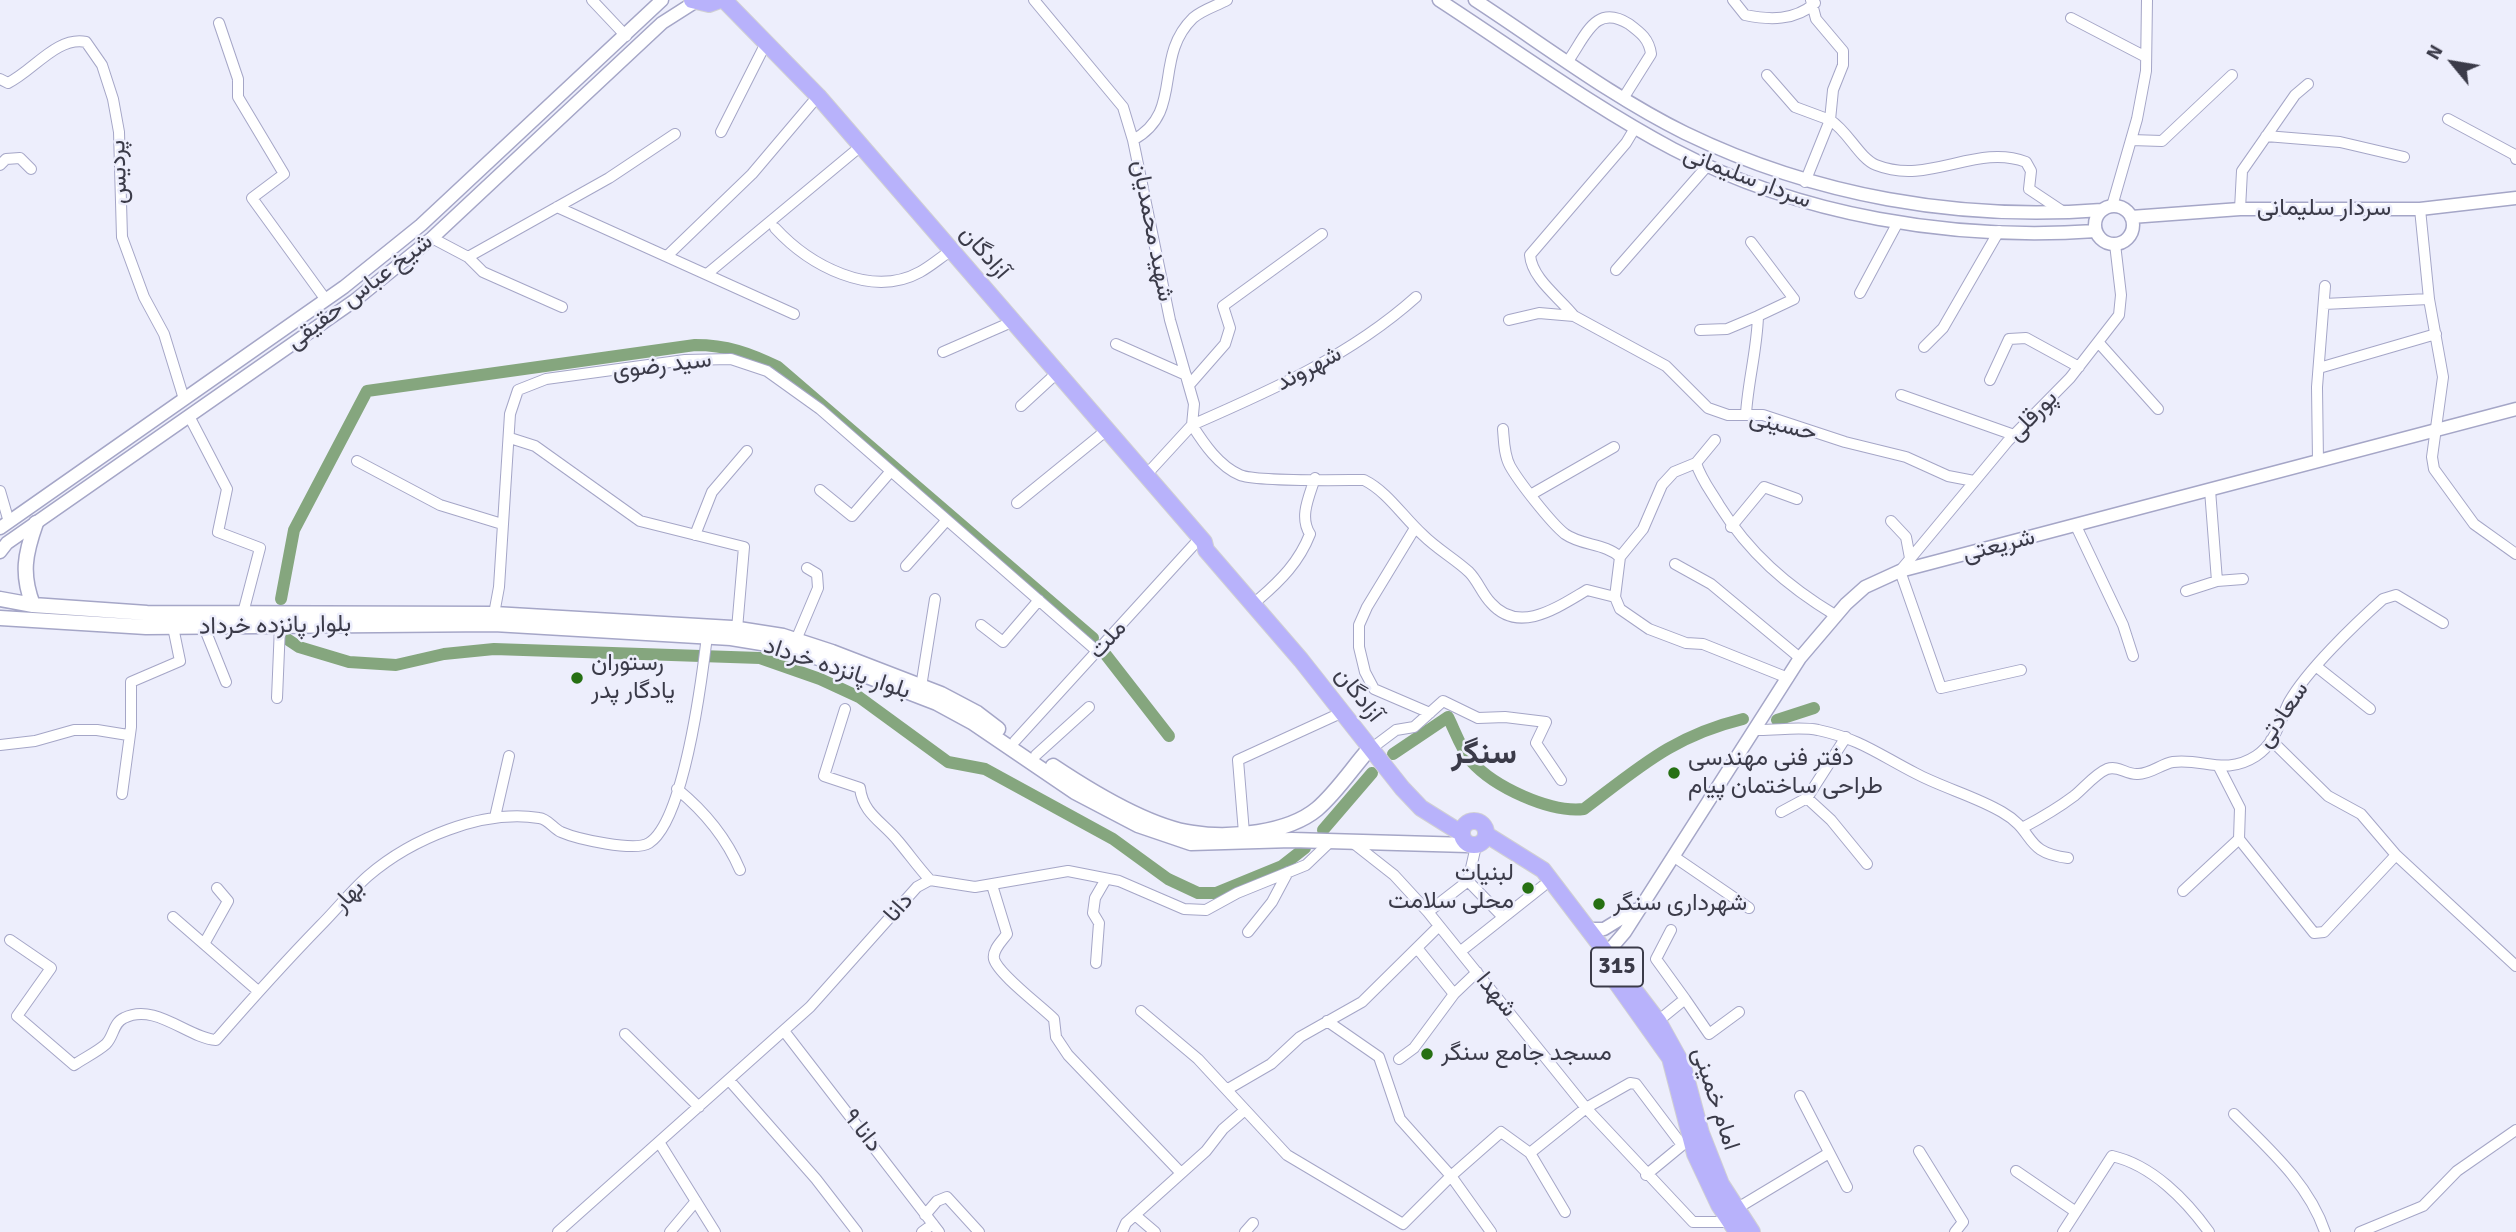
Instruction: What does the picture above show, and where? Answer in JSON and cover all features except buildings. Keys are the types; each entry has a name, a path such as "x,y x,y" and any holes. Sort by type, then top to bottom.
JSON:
{"main road":[{"path":"693,1 709,4 722,0"},
{"name":"آزادگان","path":"722,0 818,96 1147,474 1202,540 1206,550 1373,747 1420,808 1473,838"},
{"path":"33,606 25,583 24,559 36,523"},
{"name":"آزادگان","path":"1202,540 1212,545 1349,706 1373,747"},
{"name":"بلوار پانزده خرداد","path":"0,599 33,606 147,613 243,613 707,636 780,646 828,661 937,703 1036,755 1080,784 1142,816 1193,833 1244,833 1285,828 1317,808 1373,747"},
{"name":"بلوار پانزده خرداد","path":"0,618 204,627 280,626 494,614 737,629 796,640 921,687 977,713 1013,745 1075,792 1138,825 1191,843 1473,838"},
{"name":"امام خمینی","path":"1473,838 1515,861 1543,886 1658,1021 1684,1066 1691,1139"},
{"name":"امام خمینی","path":"1473,838 1543,870 1589,929 1604,958 1670,1058 1691,1139 1721,1184 1734,1221 1752,1232"}],"street":[{"path":"592,0 626,36"},
{"name":"شیخ عباس حقیقی","path":"5,525 326,300 421,225 662,0"},
{"name":"شهید محمدیان","path":"1034,0 1123,107 1133,140 1170,320 1194,404 1192,425"},
{"path":"1133,140 1157,123 1164,106 1170,58 1181,34 1194,17 1227,0"},
{"name":"سردار سلیمانی","path":"1439,0 1635,128 1708,165 1799,201 1898,222 1999,231 2096,231"},
{"name":"سردار سلیمانی","path":"1475,0 1624,97 1684,132 1805,182 1901,202 2000,212 2065,213 2107,208"},
{"path":"1733,0 1745,15 1775,20 1814,2 1816,19 1843,51 1843,65 1833,90 1829,120 1805,182"},
{"path":"2107,208 2124,208 2132,217 2130,235 2115,244 2104,241 2096,231 2096,220 2107,208 2131,140 2146,71 2147,0"},
{"name":"شیخ عباس حقیقی","path":"2,548 354,301 432,238 662,23 693,1"},
{"path":"1568,61 1597,20 1606,15 1618,18 1639,31 1649,42 1651,54 1624,97"},
{"path":"2071,18 2146,57"},
{"path":"219,23 238,79 238,97 284,174 252,198 326,300"},
{"name":"پردیس","path":"0,79 8,83 19,78 58,47 75,39 86,42 102,65 113,99 118,132 122,237 144,296 164,334 184,399"},
{"path":"721,132 766,43"},
{"path":"1768,75 1795,107 1843,127 1869,161 1878,166 1928,172 1969,159 2011,156 2026,162 2031,171 2029,189 2065,213"},
{"path":"2131,140 2162,141 2231,75"},
{"path":"2240,209 2242,171 2295,95 2308,84"},
{"path":"667,256 752,174 818,96"},
{"path":"2448,119 2515,155 2516,159"},
{"path":"1574,316 1540,278 1531,264 1530,255 1626,143 1635,128"},
{"path":"468,257 608,178 675,134"},
{"path":"2266,136 2340,142 2404,157"},
{"path":"707,274 861,146"},
{"path":"0,164 6,159 20,158 31,169"},
{"path":"1616,270 1708,165"},
{"name":"سردار سلیمانی","path":"2132,217 2240,209 2420,209 2516,198"},
{"path":"557,207 794,314"},
{"path":"2420,209 2429,299 2443,377 2432,457 2434,469 2474,524 2516,554"},
{"path":"1860,293 1898,222"},
{"path":"775,228 792,246 807,256 835,272 862,279 892,281 919,272 952,250"},
{"path":"1924,347 1943,328 1999,231"},
{"path":"1116,344 1188,379 1225,344 1230,328 1223,306 1322,234"},
{"path":"432,238 468,257 483,272 562,307"},
{"path":"1700,330 1727,329 1794,299 1751,243"},
{"name":"پورقلی","path":"1900,571 2014,435 2079,367 2119,315 2115,244"},
{"path":"2318,460 2319,368 2325,286"},
{"name":"شهروند","path":"1192,425 1302,376 1358,343 1416,298"},
{"path":"2324,304 2429,299"},
{"path":"1509,320 1539,313 1574,316"},
{"name":"حسینی","path":"1574,316 1665,366 1708,408 1728,415 1763,415 1845,442 1906,457 1948,476 1974,481"},
{"path":"1746,414 1748,380 1758,346 1758,316"},
{"path":"943,352 1014,321"},
{"path":"2319,368 2436,334"},
{"path":"1990,380 2009,339 2026,338 2079,367"},
{"path":"2099,343 2158,408"},
{"path":"259,346 269,360"},
{"name":"سید رضوی","path":"494,614 505,460 510,438 512,401 518,390 528,384 685,360 731,359 767,371 786,384 891,471 1098,652"},
{"path":"1021,406 1058,372"},
{"path":"1901,395 2014,435"},
{"name":"شریعتی","path":"1604,958 1800,658 1835,615 1865,587 1900,571 2516,409"},
{"path":"189,416 227,489 218,532 260,548 243,613"},
{"path":"1147,474 1192,425 1206,447 1240,475 1258,479 1364,480 1378,487 1415,528 1471,574 1492,605 1506,616 1521,618 1551,612 1587,590 1615,597"},
{"path":"1017,503 1108,429"},
{"path":"1503,429 1509,464 1565,534 1585,544 1614,551 1620,557"},
{"path":"510,438 535,446 640,521 744,547 737,629"},
{"path":"1715,440 1696,463 1674,472 1662,485 1643,529 1620,557 1615,597 1620,609 1649,629 1686,643 1703,644 1788,678"},
{"path":"1532,494 1614,447"},
{"path":"695,535 712,492 747,451"},
{"path":"358,461 440,505 502,524"},
{"path":"1696,463 1701,480 1731,527 1775,573 1803,596 1835,615"},
{"path":"820,490 852,516 891,471"},
{"path":"1259,599 1289,572 1306,543 1310,534 1304,525 1305,513 1315,478"},
{"path":"1731,527 1764,487 1797,499"},
{"path":"2210,490 2217,581"},
{"path":"0,491 5,525"},
{"path":"906,566 946,521"},
{"path":"1891,521 1906,537 1910,558"},
{"path":"2076,526 2123,625 2133,656"},
{"path":"1415,528 1367,607 1359,625 1359,647 1365,672 1374,689 1430,713"},
{"name":"ملت","path":"1013,745 1202,540"},
{"path":"1675,564 1711,584 1800,658"},
{"path":"796,640 818,588 817,575 807,568"},
{"path":"1900,571 1941,688 2021,670"},
{"path":"2186,591 2217,581 2243,579"},
{"name":"سعادتی","path":"2024,827 2056,808 2106,770 2118,768 2139,774 2170,762 2193,761 2219,767 2237,765 2256,756 2271,740 2284,720 2289,703 2317,667 2383,599 2396,595 2443,623"},
{"path":"921,687 935,599"},
{"path":"981,625 1003,642 1040,600"},
{"path":"276,698 280,626"},
{"path":"122,794 131,727 131,682 180,661 173,627"},
{"path":"204,627 226,682"},
{"name":"بهار","path":"10,940 51,968 17,1016 74,1065 107,1043 122,1018 136,1013 177,1023 201,1039 216,1040 258,991 369,875 426,840 454,827 495,817 542,818 560,832 627,847 647,845 658,835 677,789 693,735 707,636"},
{"path":"2317,667 2370,709"},
{"path":"1373,747 1396,730 1414,727 1443,701 1478,718 1505,717 1546,722 1536,743 1560,780"},
{"path":"1036,755 1088,707"},
{"path":"845,709 824,776 860,788 868,812 898,840 910,859 930,880"},
{"path":"1244,833 1238,760 1343,712"},
{"path":"1754,730 1816,729 1846,737 1916,774 2001,811 2024,827 2031,842 2044,855 2068,858"},
{"path":"0,745 35,741 74,730 97,730 128,735"},
{"path":"1781,812 1807,798 1846,737"},
{"path":"2271,740 2329,796 2361,814 2396,855 2516,966"},
{"path":"495,817 509,756"},
{"path":"2219,767 2240,808 2239,839 2308,930 2320,934 2396,855"},
{"path":"677,789 710,821 731,850 740,870"},
{"path":"1807,798 1831,820 1867,864"},
{"path":"1428,912 1468,881 1473,838"},
{"path":"2183,891 2239,839"},
{"name":"دانا","path":"558,1232 810,1007 917,887 930,880 956,886 992,885 1068,870 1119,881 1184,909 1206,910 1237,892 1306,865 1330,842"},
{"name":"شهدا","path":"1351,842 1394,875 1428,912 1586,1108 1646,1175 1693,1222 1734,1221"},
{"path":"1673,856 1749,908"},
{"path":"1248,932 1272,902 1288,872"},
{"path":"1096,963 1099,923 1093,913 1095,898 1106,879"},
{"path":"1468,881 1502,916"},
{"path":"992,885 1007,934 994,951 994,959 1001,970 1054,1019 1056,1037 1068,1055 1181,1172"},
{"path":"1461,951 1543,886"},
{"path":"204,944 228,901 217,888"},
{"name":"شریعتی","path":"1589,929 1604,929 1638,908"},
{"path":"173,917 258,991"},
{"path":"1228,1088 1271,1063 1300,1037 1362,1002 1439,926"},
{"path":"1671,930 1656,959 1709,1034 1739,1012"},
{"path":"1417,948 1454,993"},
{"path":"1399,1059 1414,1048 1454,993 1477,972"},
{"path":"1658,1021 1685,999"},
{"path":"1141,1011 1228,1088 1245,1111 1287,1155 1403,1224 1451,1176 1501,1132 1530,1153 1565,1212"},
{"path":"1327,1021 1379,1057 1401,1119 1451,1176 1491,1232"},
{"name":"دانا ۹","path":"783,1031 936,1228"},
{"path":"625,1034 699,1107"},
{"path":"729,1080 816,1179 857,1232"},
{"path":"1530,1153 1586,1108 1624,1084 1636,1084 1691,1139 1646,1175"},
{"path":"1800,1096 1847,1187"},
{"path":"1122,1232 1135,1215 1245,1111"},
{"path":"2234,1114 2287,1168 2305,1192 2325,1232"},
{"path":"2360,1232 2423,1206 2457,1171 2516,1130"},
{"path":"659,1142 715,1232"},
{"path":"1919,1152 1963,1222 1955,1232"},
{"path":"1734,1221 1829,1153"},
{"path":"2063,1232 2112,1157 2124,1159 2155,1176 2197,1215 2209,1232"},
{"path":"2016,1171 2076,1212"},
{"path":"925,1214 937,1201 947,1198 979,1232"},
{"path":"670,1232 696,1201"},
{"path":"1135,1215 1155,1232"},
{"path":"1244,1232 1253,1223"},
{"path":"922,1232 936,1228"}],"waterway":[{"path":"281,599 294,530 367,391 707,345 738,351 778,367 1093,638"},
{"path":"284,637 299,647 349,662 396,665 444,654 494,649 760,658 820,679 859,697 948,762 985,769 1113,839 1168,879 1198,893 1216,893 1282,866 1305,848"},
{"path":"1106,655 1169,736"},
{"path":"1777,720 1814,708"},
{"path":"1393,754 1448,717 1467,756 1494,780 1539,802 1555,807 1584,809 1640,767 1677,744 1696,734 1743,719"},
{"path":"1323,830 1372,773"}],"place":[{"name":"رستوران یادگار پدر","path":"577,678"},
{"name":"دفتر فنی مهندسی طراحی ساختمان پیام","path":"1674,773"},
{"name":"لبنیات محلی سلامت","path":"1528,888"},
{"name":"شهرداری سنگر","path":"1599,904"},
{"name":"مسجد جامع سنگر","path":"1427,1054"}],"district":[{"name":"سنگر","path":"1484,755"}]}
